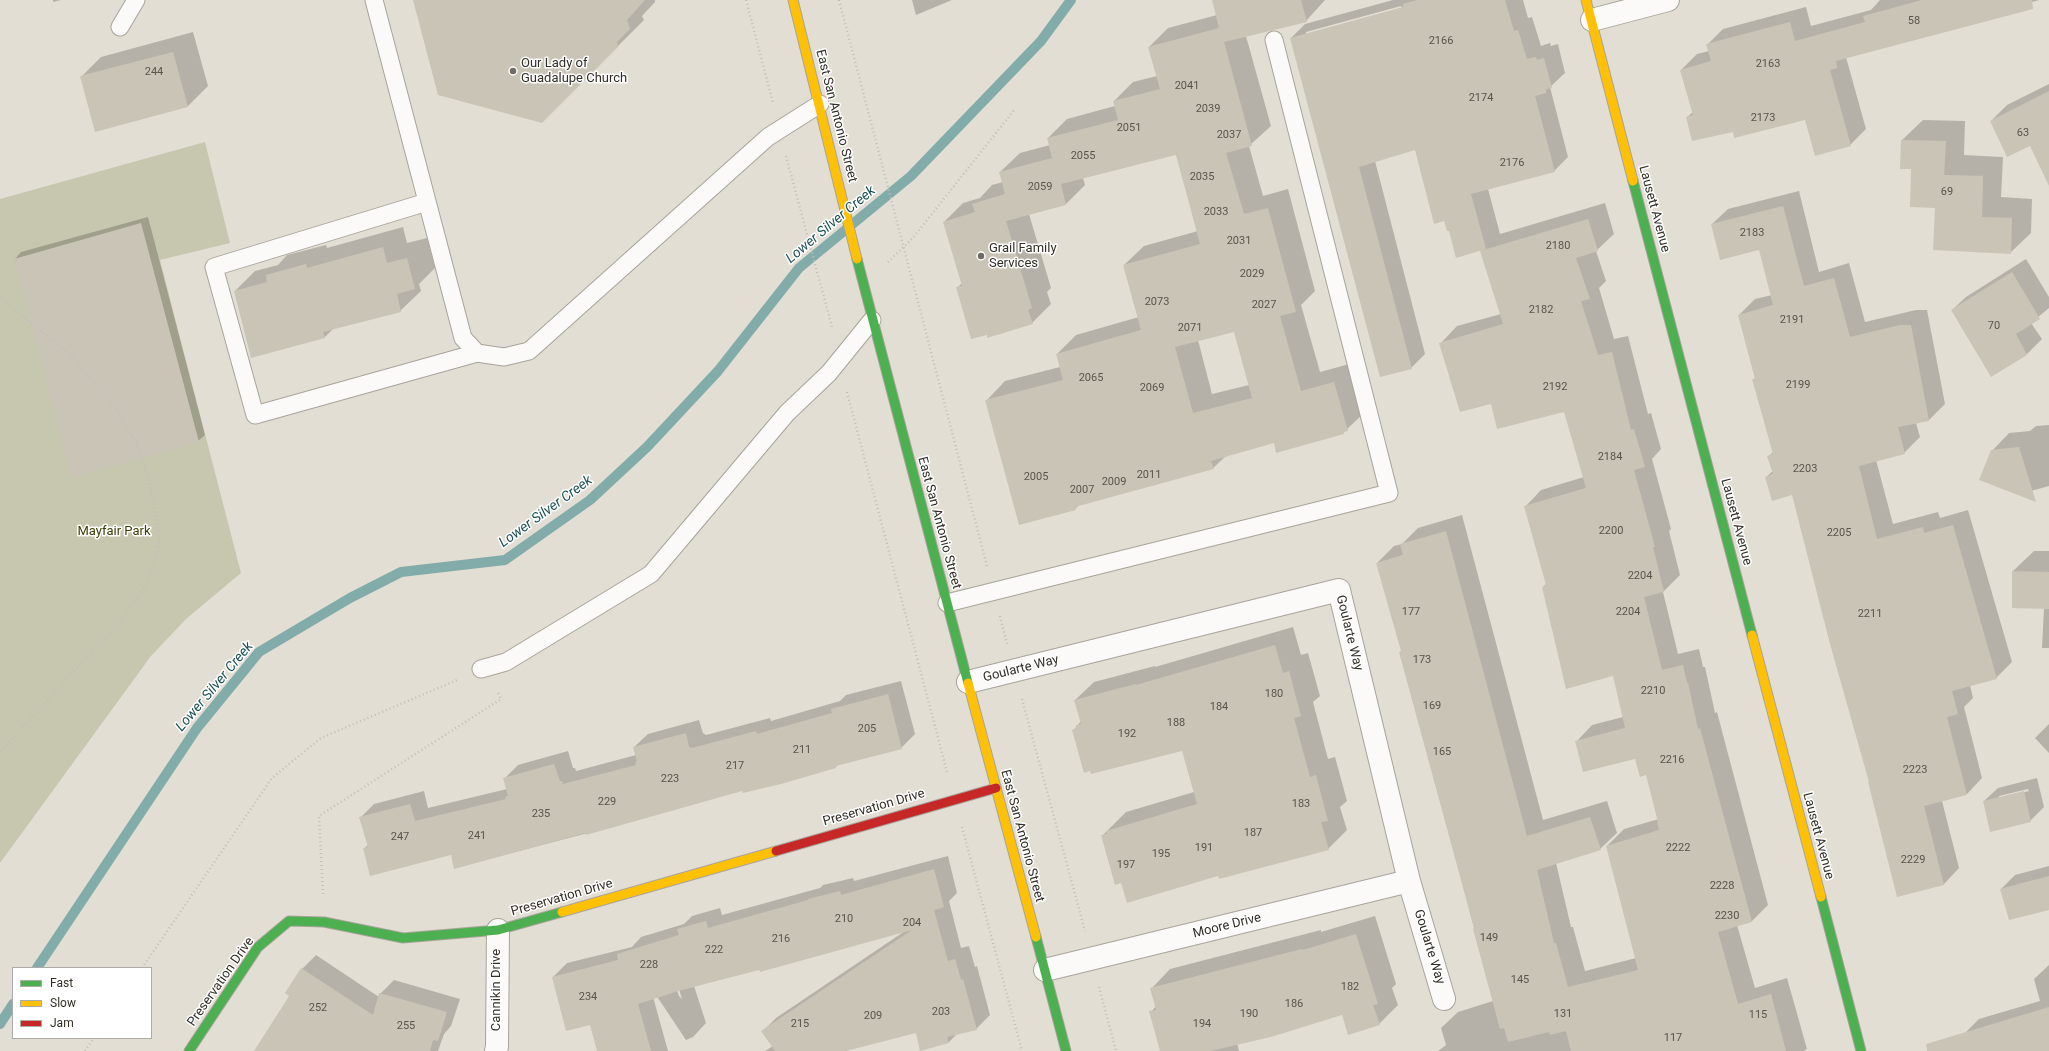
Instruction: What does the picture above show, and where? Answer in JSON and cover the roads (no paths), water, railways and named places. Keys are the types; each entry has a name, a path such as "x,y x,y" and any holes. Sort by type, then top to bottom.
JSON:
{"street":[{"name":"East San Antonio Street","path":"793,0 820,104 872,320 1066,1051"},
{"path":"1589,10 1668,0"},
{"name":"Lausett Avenue","path":"1589,10 1861,1051"},
{"name":"Goularte Way","path":"968,682 1339,590 1409,881 1444,999"},
{"name":"Preservation Drive","path":"189,1051 258,947 289,921 324,922 403,938 498,930 996,788"},
{"name":"Moore Drive","path":"1045,970 1409,881"},
{"name":"Cannikin Drive","path":"496,1051 498,930"}],"lane":[{"path":"120,27 136,0"},
{"path":"374,0 463,338 477,353"},
{"path":"947,603 1390,493 1274,40"},
{"path":"427,202 214,267 255,416 477,353 504,357 529,351 768,136 820,104"},
{"path":"484,668 506,662 652,574 787,413 829,372 872,320"}],"waterway":[{"name":"Lower Silver Creek","path":"38,967 197,728 259,652 350,598 401,572 505,560 590,500 647,447 718,371 799,268 911,176 1041,41 1071,0"},
{"name":"Lower Silver Creek","path":"0,1024 12,1006"}],"place":[{"name":"Our Lady of Guadalupe Church","path":"513,71"},
{"name":"Grail Family Services","path":"981,256"}],"park label":[{"name":"Mayfair Park","path":"114,532"}]}
